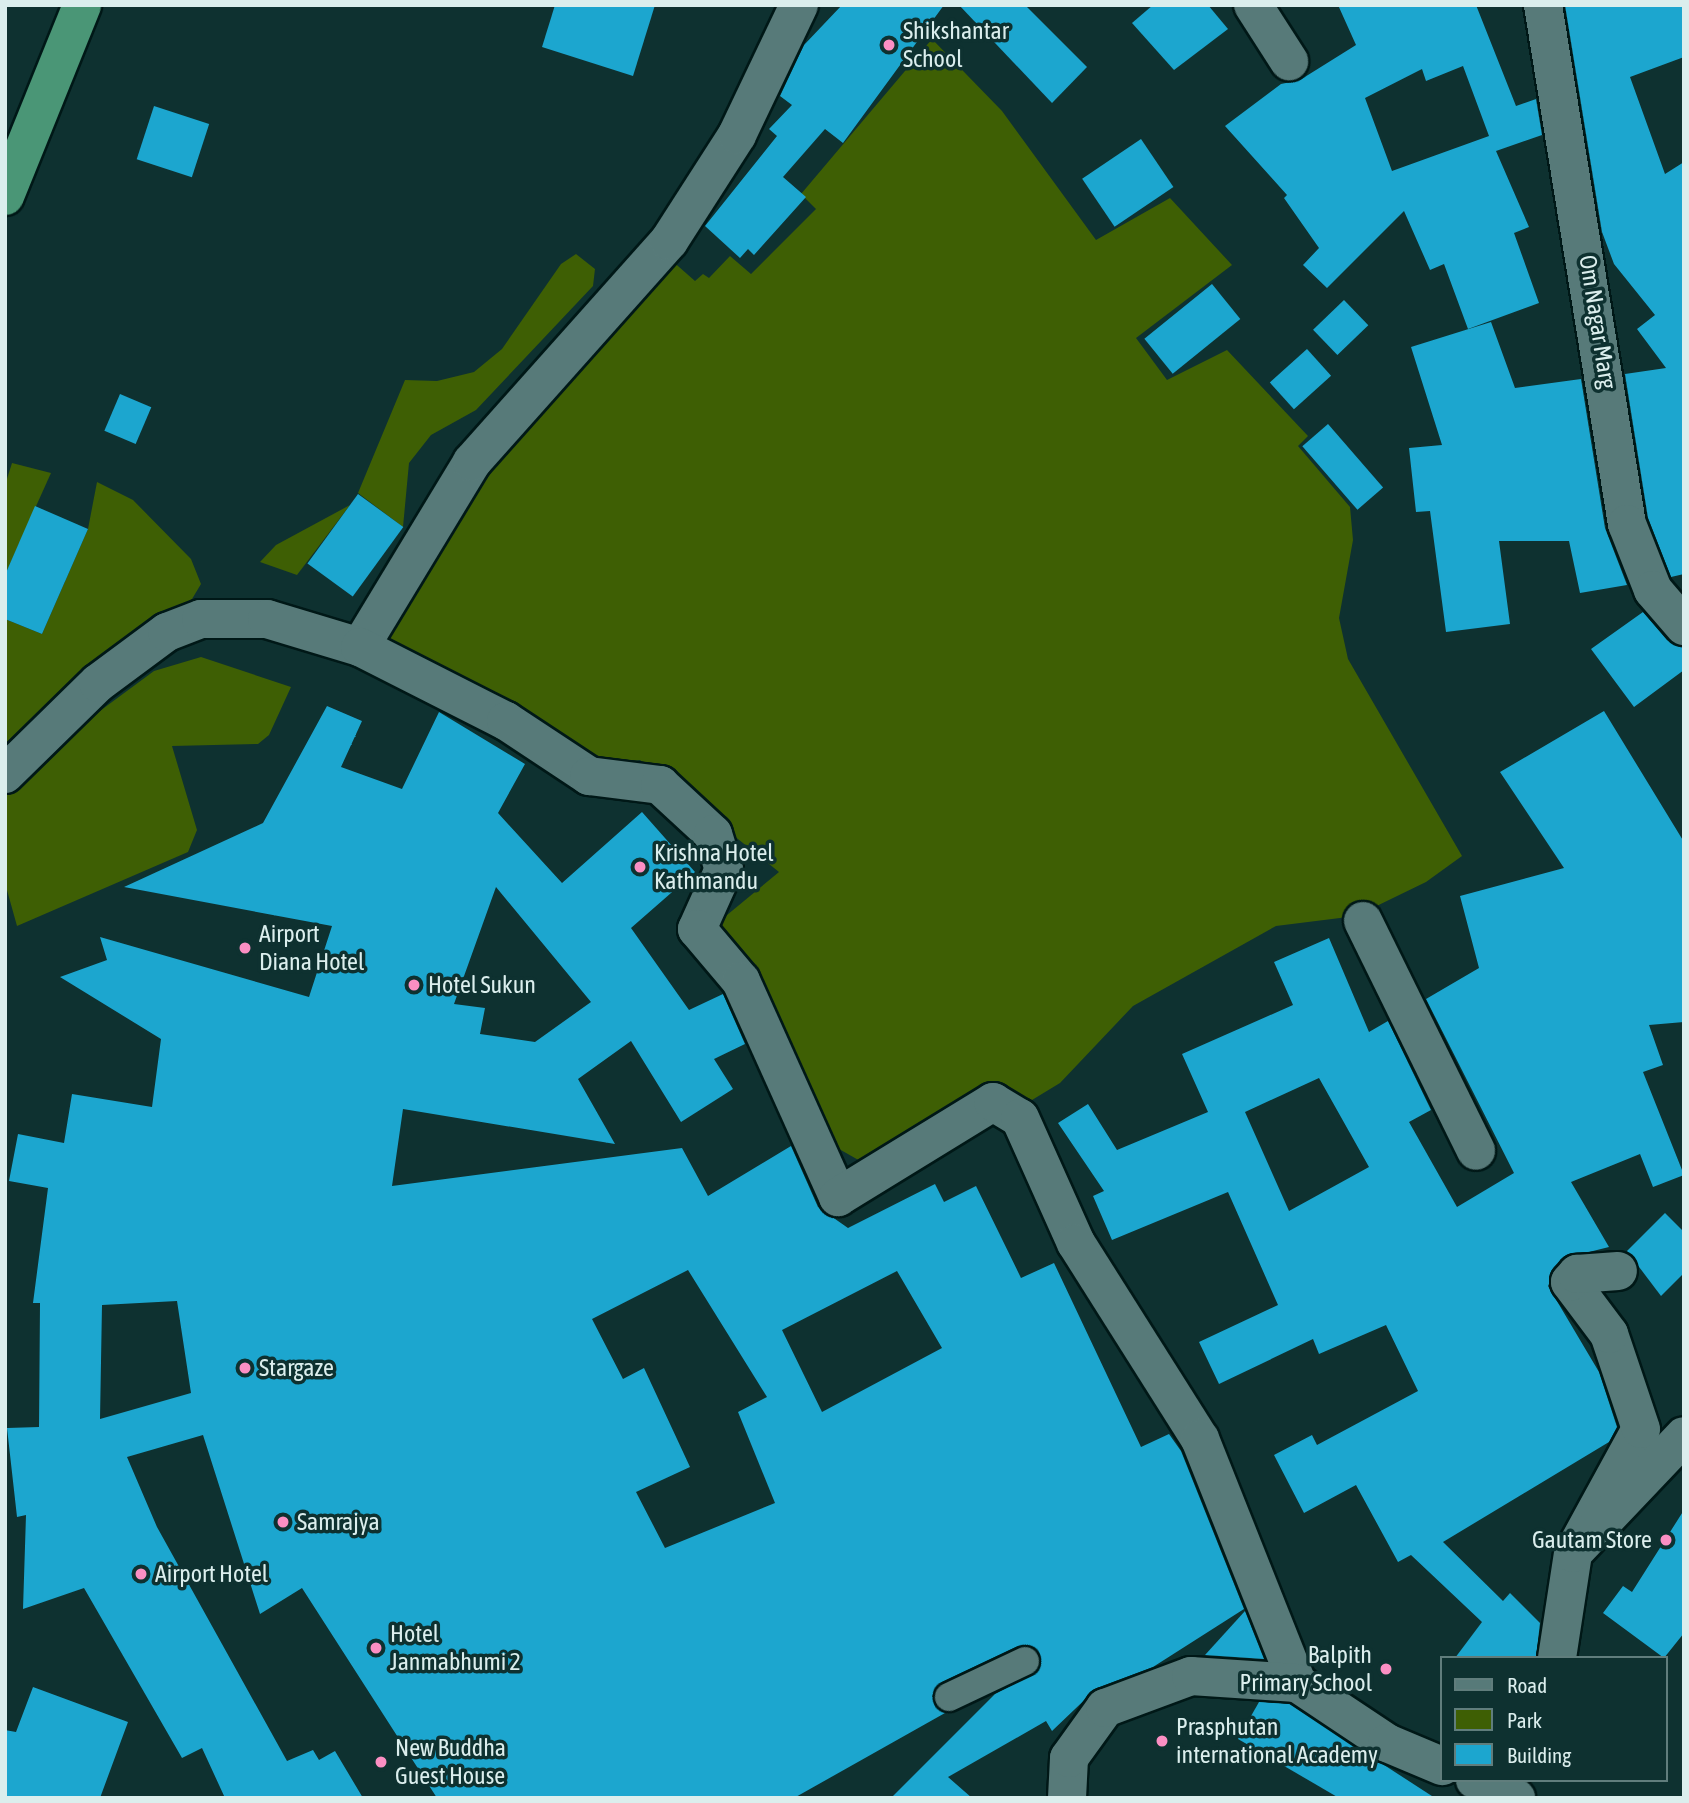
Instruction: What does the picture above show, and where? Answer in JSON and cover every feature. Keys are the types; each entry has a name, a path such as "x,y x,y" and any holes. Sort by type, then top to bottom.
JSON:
{"highway":[{"path":"5,196 82,5"}],"street":[{"path":"360,647 472,462 669,241 737,135 799,5"},
{"path":"1253,5 1289,61"},
{"name":"Om Nagar Marg","path":"1542,5 1627,524 1653,590 1684,626"},
{"path":"5,774 98,683 167,632 201,619 267,619 360,647 506,721 589,776 660,785 713,834 724,869 697,929 741,981 838,1197 993,1102 1020,1118 1076,1243 1200,1439 1297,1683"},
{"path":"1363,921 1476,1152"},
{"path":"1558,1656 1573,1553 1640,1429 1609,1334 1570,1283 1577,1274 1618,1271"},
{"path":"1573,1553 1684,1436"},
{"path":"949,1697 1025,1661"},
{"path":"1067,1798 1069,1758 1105,1708 1191,1676 1297,1683 1387,1743 1440,1765"}],"green space":[{"path":"932,39 1002,111 1096,240 1170,198 1232,265 1136,338 1167,380 1227,350 1308,436 1298,446 1350,507 1353,540 1339,618 1348,659 1462,856 1426,882 1356,916 1276,926 1133,1006 1060,1083 1032,1100 1005,1104 869,1166 832,1145 714,918 727,915 779,872 640,760 591,765 391,647 385,634 480,470 670,259 695,281 703,274 709,278 730,256 751,274 816,209 801,194"},
{"path":"576,254 595,269 593,286 476,410 431,435 409,463 403,527 358,493 405,380 437,381 474,372 502,349 561,264"},
{"path":"12,463 51,473 5,575 5,485"},
{"path":"97,482 133,500 191,559 201,584 189,604 5,751 5,619 42,634 88,529"},
{"path":"350,505 297,575 260,562 276,545"},
{"path":"201,657 291,687 269,735 258,744 172,746 197,830 188,852 17,926 5,883 5,781 154,671"}],"building":[{"path":"555,5 655,5 633,76 542,47"},
{"path":"842,5 944,5 843,143 825,129 783,177 806,197 754,255 748,249 740,258 705,226 777,136 769,129 792,105 780,96 804,45"},
{"path":"959,5 1025,5 1087,67 1052,103"},
{"path":"1153,5 1208,5 1228,29 1174,70 1132,23"},
{"path":"1338,5 1476,5 1516,106 1536,99 1542,135 1496,151 1529,227 1514,233 1539,303 1468,329 1444,264 1430,270 1404,211 1327,288 1303,265 1319,248 1284,198 1287,195 1225,126 1281,84 1300,80 1356,45","holes":["1463,66 1489,136 1392,171 1365,98 1422,69 1426,81"]},
{"path":"1565,5 1684,5 1684,57 1630,77 1665,174 1684,162 1684,574 1671,577 1648,518 1625,374 1666,368 1637,329 1655,315 1614,264 1602,232"},
{"path":"154,106 209,124 192,177 137,159"},
{"path":"1141,139 1173,187 1115,227 1082,179"},
{"path":"1212,284 1240,319 1173,374 1144,339"},
{"path":"1344,300 1368,325 1337,355 1313,330"},
{"path":"1491,322 1515,388 1581,379 1605,528 1627,585 1580,593 1569,541 1499,541 1510,624 1446,632 1430,511 1416,512 1409,448 1442,445 1411,347"},
{"path":"1307,349 1331,376 1294,409 1270,382"},
{"path":"120,394 151,407 136,444 104,431"},
{"path":"1328,424 1383,487 1357,510 1302,446"},
{"path":"358,494 403,527 353,596 307,564"},
{"path":"35,506 88,529 42,634 5,619 5,575"},
{"path":"1643,612 1667,640 1684,647 1684,670 1634,707 1591,649"},
{"path":"327,706 362,721 341,767 402,789 439,712 525,764 498,813 562,883 642,812 695,872 631,928 689,1010 723,994 745,1044 714,1059 733,1089 681,1122 631,1041 578,1079 615,1144 403,1109 392,1186 682,1148 708,1196 791,1146 818,1207 848,1228 935,1184 944,1202 976,1186 1021,1278 1054,1263 1141,1447 1169,1434 1181,1451 1244,1609 1153,1667 1097,1688 1052,1731 1046,1721 948,1777 972,1798 891,1798 995,1694 1038,1671 1040,1655 1034,1647 1018,1646 942,1682 932,1696 945,1713 794,1798 437,1798 302,1588 260,1614 203,1435 127,1457 157,1527 287,1761 313,1750 319,1760 335,1751 363,1798 225,1798 202,1748 182,1758 84,1588 23,1609 26,1515 17,1517 7,1428 39,1427 40,1303 33,1303 48,1188 9,1181 18,1134 64,1143 72,1094 152,1107 161,1039 60,977 107,960 100,937 309,997 332,926 124,887 263,823","holes":["496,887 591,1002 535,1042 480,1034 485,1008 454,1004","688,1270 767,1397 738,1412 775,1503 665,1548 636,1492 690,1467 644,1368 623,1379 592,1319","897,1271 942,1348 822,1412 782,1330","177,1301 191,1393 100,1419 102,1305"]},
{"path":"1604,711 1684,842 1684,1022 1649,1025 1663,1065 1643,1072 1684,1175 1653,1187 1640,1154 1571,1182 1609,1247 1561,1259 1548,1286 1599,1372 1617,1427 1609,1442 1443,1542 1503,1601 1510,1593 1540,1623 1536,1656 1456,1656 1482,1622 1411,1555 1398,1562 1356,1485 1304,1513 1274,1455 1312,1435 1317,1445 1418,1391 1386,1325 1319,1354 1313,1339 1219,1384 1199,1342 1278,1305 1228,1192 1112,1240 1093,1196 1104,1191 1058,1123 1088,1104 1117,1150 1208,1112 1182,1054 1293,1005 1274,962 1329,938 1369,1032 1388,1021 1431,1110 1409,1122 1457,1207 1514,1173 1426,999 1479,968 1460,896 1564,868 1500,772","holes":["1319,1078 1369,1167 1289,1211 1245,1112"]},
{"path":"1665,1213 1684,1232 1684,1273 1661,1296 1627,1251"},
{"path":"1684,1510 1684,1633 1666,1656 1661,1656 1603,1613 1623,1586 1632,1592"},
{"path":"1245,1611 1264,1659 1205,1655"},
{"path":"33,1687 128,1722 100,1798 5,1798 5,1730 16,1732"},
{"path":"1259,1702 1290,1704 1435,1798 1339,1798 1238,1739"}],"place":[{"name":"Shikshantar School","path":"889,45"},
{"name":"Krishna Hotel Kathmandu","path":"640,867"},
{"name":"Airport Diana Hotel","path":"245,948"},
{"name":"Hotel Sukun","path":"414,985"},
{"name":"Stargaze","path":"245,1368"},
{"name":"Samrajya","path":"283,1522"},
{"name":"Gautam Store","path":"1666,1540"},
{"name":"Airport Hotel","path":"141,1574"},
{"name":"Hotel Janmabhumi 2","path":"376,1648"},
{"name":"Balpith Primary School","path":"1386,1669"},
{"name":"Prasphutan international Academy","path":"1162,1741"},
{"name":"New Buddha Guest House","path":"381,1762"}]}
